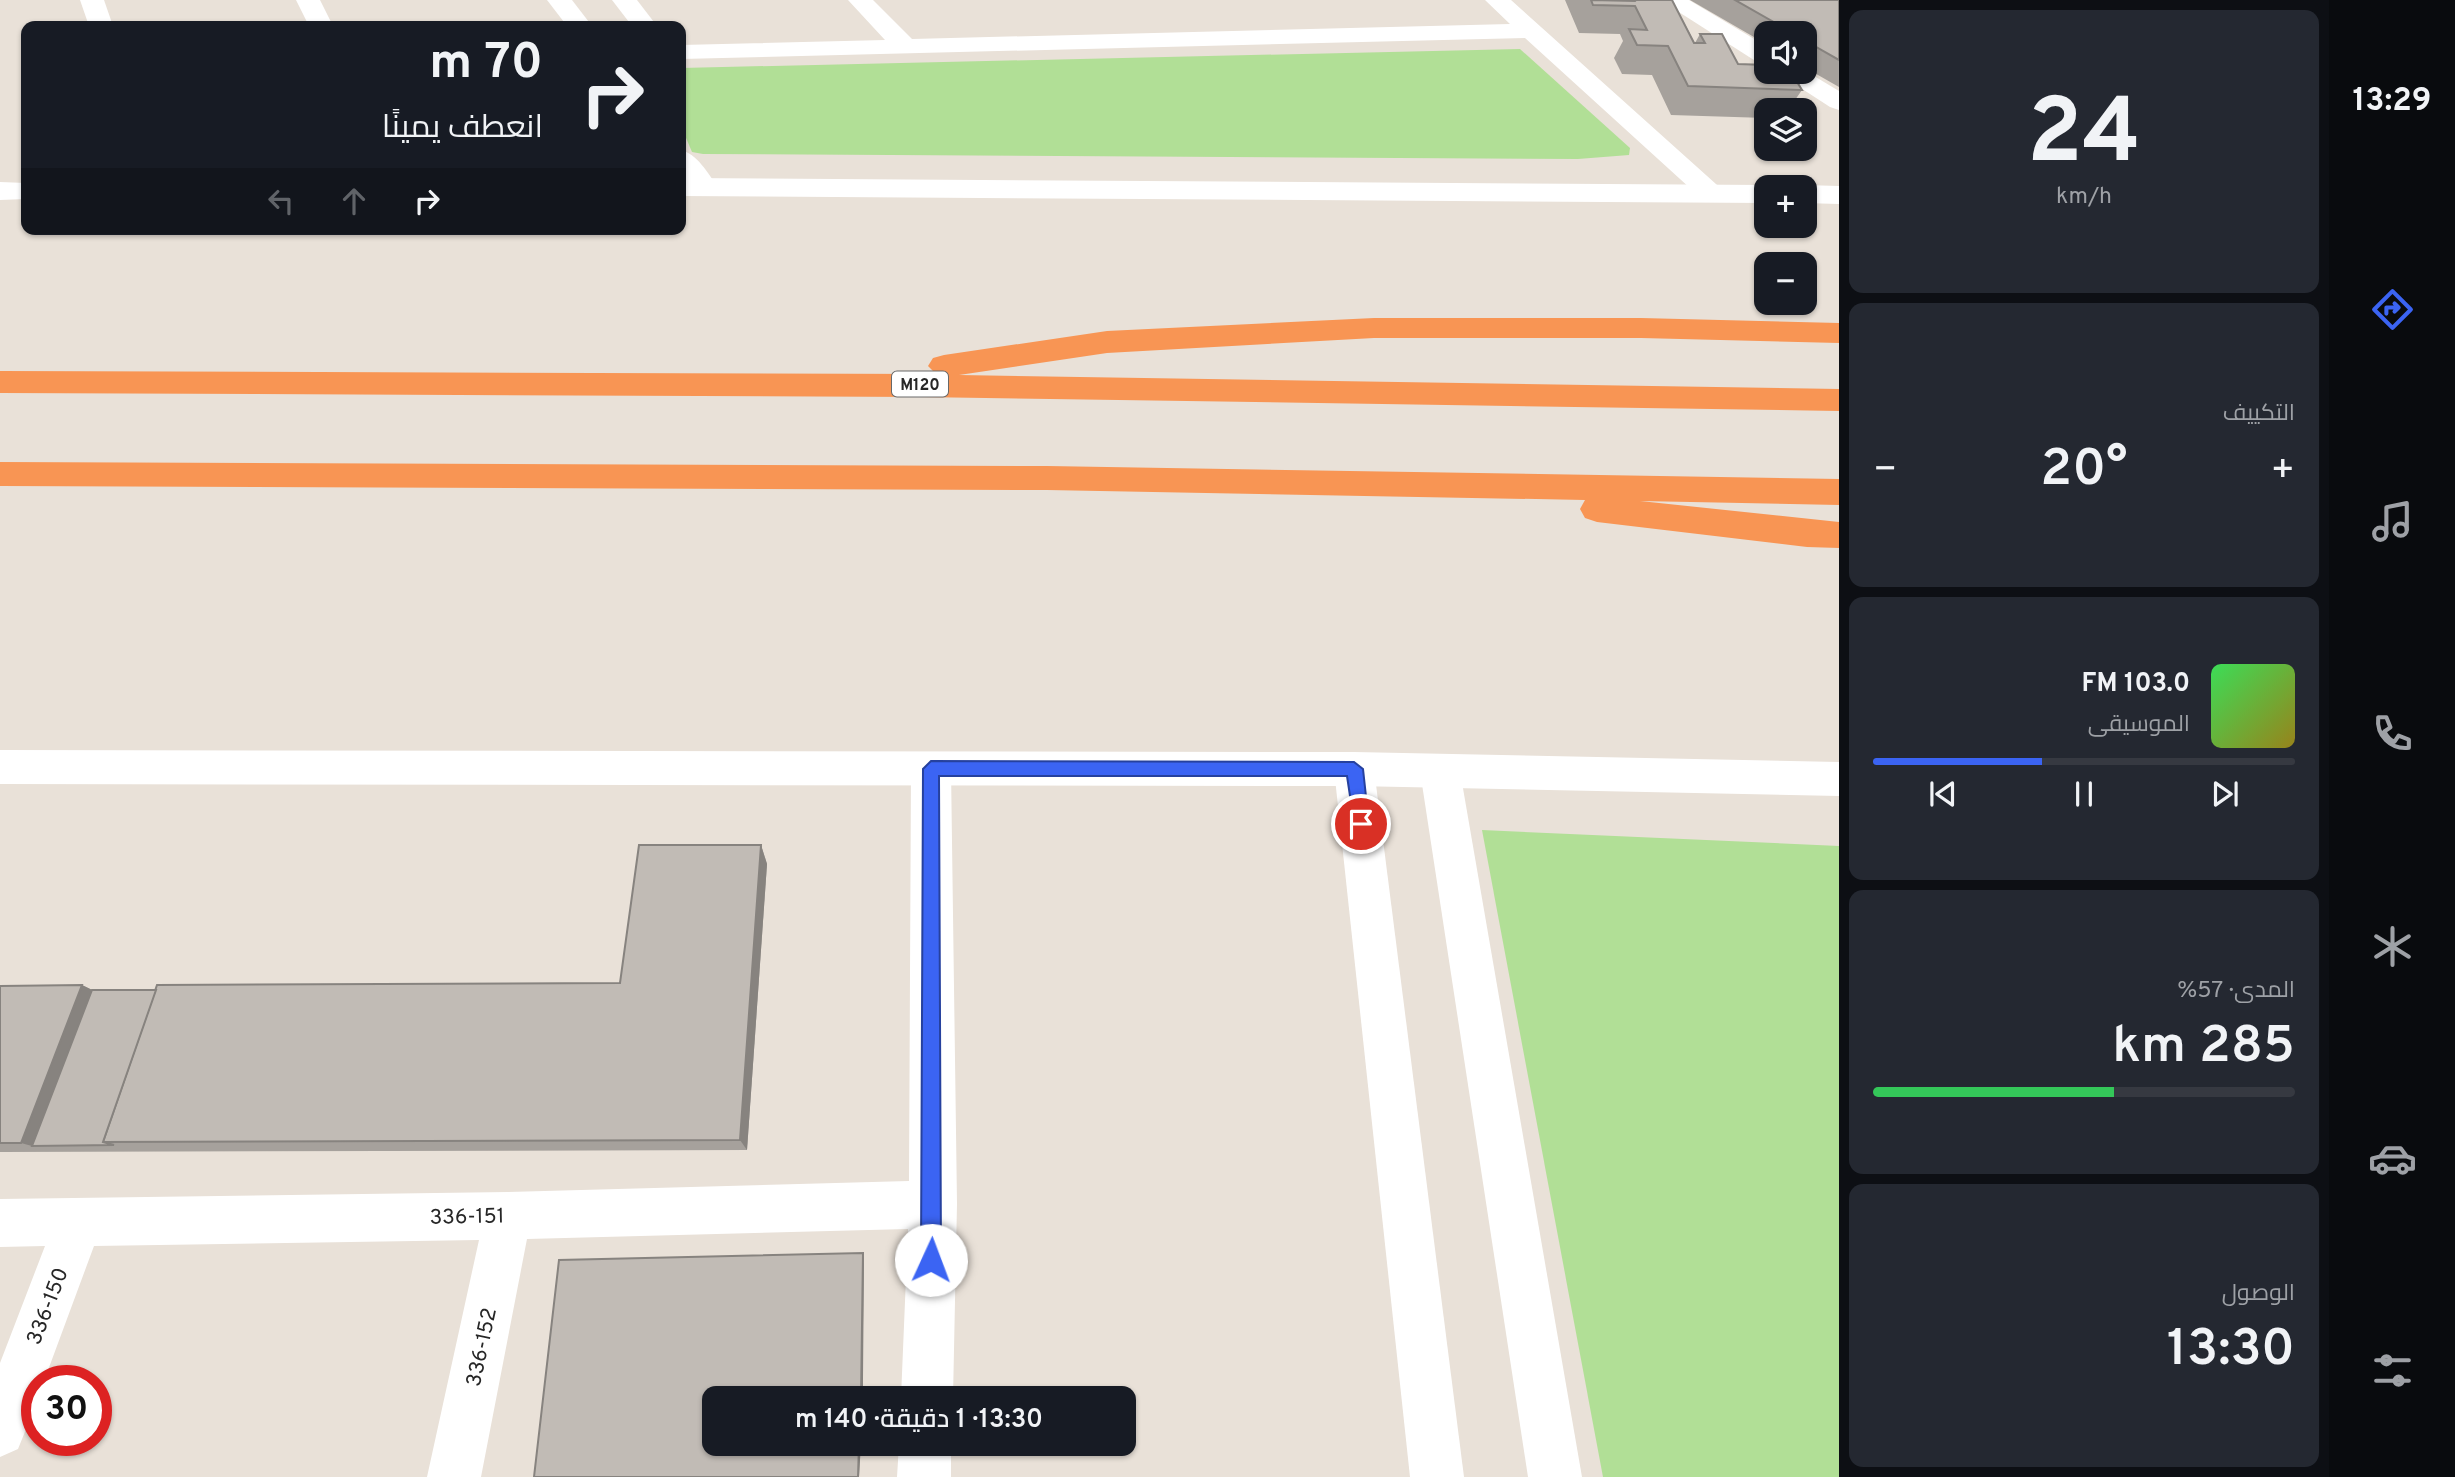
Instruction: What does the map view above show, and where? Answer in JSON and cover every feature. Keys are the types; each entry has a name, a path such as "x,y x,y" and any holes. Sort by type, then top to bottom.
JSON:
{"highway":[{"path":"827,383 1107,342 1240,334 1374,328 1839,333"},
{"name":"M120","path":"0,382 827,383 1526,392 1839,400"},
{"path":"0,474 1061,478 1839,492"},
{"path":"517,474 969,480 1409,497 1585,508 1807,534 1839,535"}],"street":[{"path":"92,0 99,21"},
{"path":"308,0 318,21"},
{"path":"559,0 576,21"},
{"path":"624,0 641,21"},
{"path":"860,0 905,46"},
{"path":"1497,0 1712,193"},
{"path":"1672,0 1754,50"},
{"path":"686,52 1531,30"},
{"path":"1809,84 1839,102"},
{"path":"692,187 1754,194"},
{"path":"0,191 21,191"},
{"path":"1817,194 1839,195"},
{"path":"0,767 1354,769 1839,779"},
{"path":"927,1386 933,1204 931,769"},
{"path":"1354,769 1437,1477"},
{"path":"1440,771 1555,1477"},
{"name":"336-151","path":"0,1223 508,1216 933,1204"},
{"name":"336-152","path":"454,1477 508,1216"},
{"name":"336-150","path":"0,1431 79,1220"},
{"path":"924,1477 925,1456"}],"green space":[{"path":"1520,49 1630,148 1629,155 1578,159 703,154 692,152 686,138 686,68"},
{"path":"1482,830 1839,846 1839,1477 1603,1477"}],"building":[{"path":"1591,0 1672,0 1694,43 1705,43 1700,34 1722,34 1738,64 1754,65 1754,84 1798,84 1802,90 1688,86 1668,46 1637,45 1629,29 1647,30 1635,6 1593,5"},
{"path":"1735,0 1839,0 1839,60 1817,47 1817,21 1772,21"},
{"path":"639,845 761,845 740,1140 103,1142 157,985 620,983"},
{"path":"82,985 21,1143 0,1143 0,986"},
{"path":"92,990 156,990 103,1142 114,1145 32,1146"},
{"path":"863,1253 861,1386 702,1386 702,1456 859,1456 858,1477 534,1477 559,1260"}],"route":[{"path":"931,1260 931,769 1354,769 1361,824"}]}
